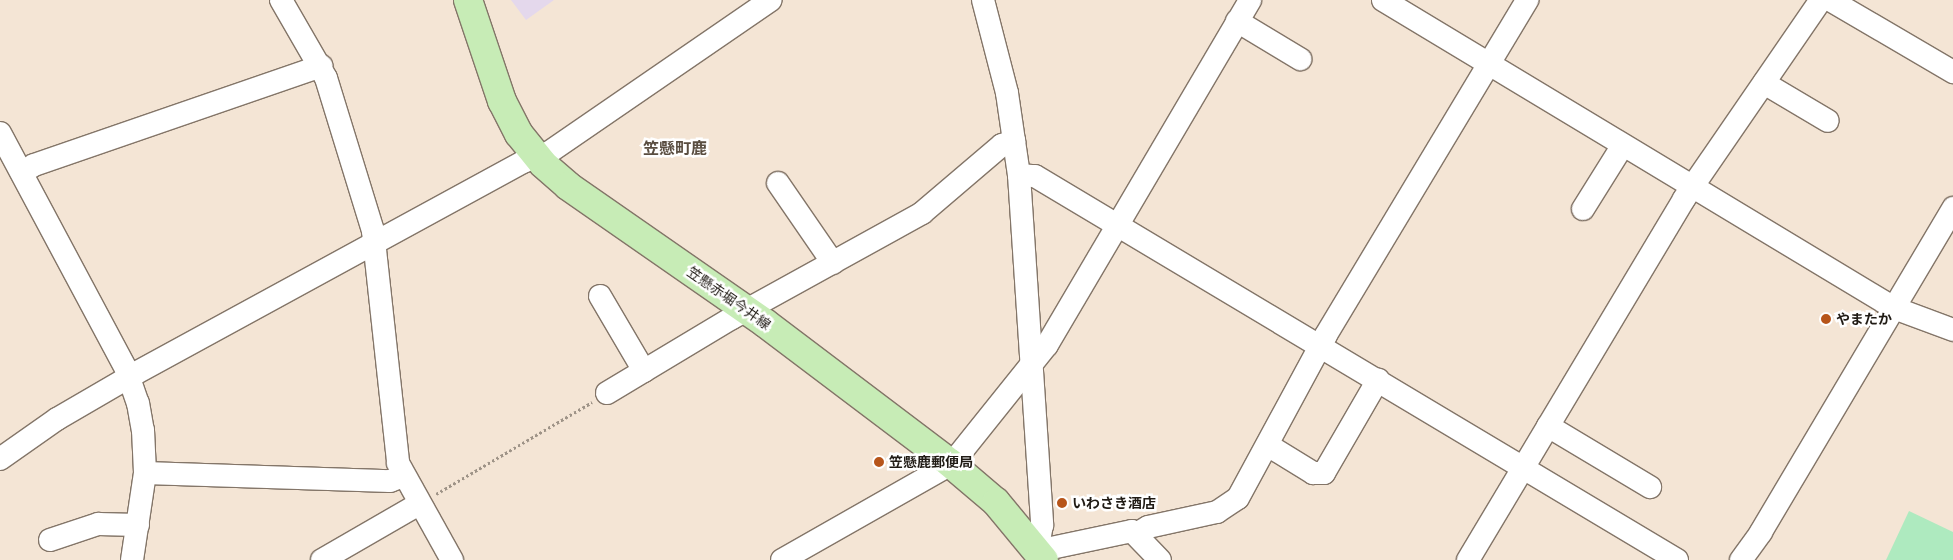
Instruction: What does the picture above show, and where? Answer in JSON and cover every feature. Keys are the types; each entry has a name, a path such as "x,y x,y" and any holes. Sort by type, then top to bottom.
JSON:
{"main road":[{"name":"笠懸赤堀今井線","path":"468,0 502,101 519,134 536,157 568,186 747,310 950,463 996,502 1040,555"}],"street":[{"path":"281,0 321,66 376,242 398,463 403,476 452,560"},
{"path":"0,459 57,419 129,378 376,242 536,157 548,153 771,0"},
{"path":"983,0 1002,72 1019,175 1042,525 1040,555 1126,531 1136,534 1160,560"},
{"path":"782,560 950,463 1033,366 1250,0"},
{"path":"1383,0 1894,308 1953,330"},
{"path":"1136,534 1148,527 1229,507 1238,498 1269,446 1321,347 1527,0"},
{"path":"1468,560 1693,186 1821,0"},
{"path":"1830,0 1953,72"},
{"path":"1237,22 1300,59"},
{"path":"22,173 34,165 321,66"},
{"path":"1764,83 1828,121"},
{"path":"0,133 129,378 143,430 145,473 132,560"},
{"path":"607,393 747,310 922,213 1002,145 1014,141"},
{"path":"1583,209 1623,145"},
{"path":"1019,175 1035,176 1677,560"},
{"path":"778,183 833,263"},
{"path":"1741,560 1761,532 1953,208"},
{"path":"600,296 644,371"},
{"path":"1269,446 1313,473 1324,474 1378,380"},
{"path":"1548,426 1650,487"},
{"path":"145,473 390,481 403,476"},
{"path":"322,560 419,504"},
{"path":"50,540 98,524 138,525"}],"path":[{"path":"419,504 607,393"}],"shaded area":[{"path":"511,0 554,0 526,20"}],"green space":[{"path":"1909,511 1953,532 1953,560 1886,560"}],"place":[{"name":"やまたか","path":"1826,319"},
{"name":"笠懸鹿郵便局","path":"879,462"},
{"name":"いわさき酒店","path":"1062,503"}],"district":[{"name":"笠懸町鹿","path":"675,148"}]}
